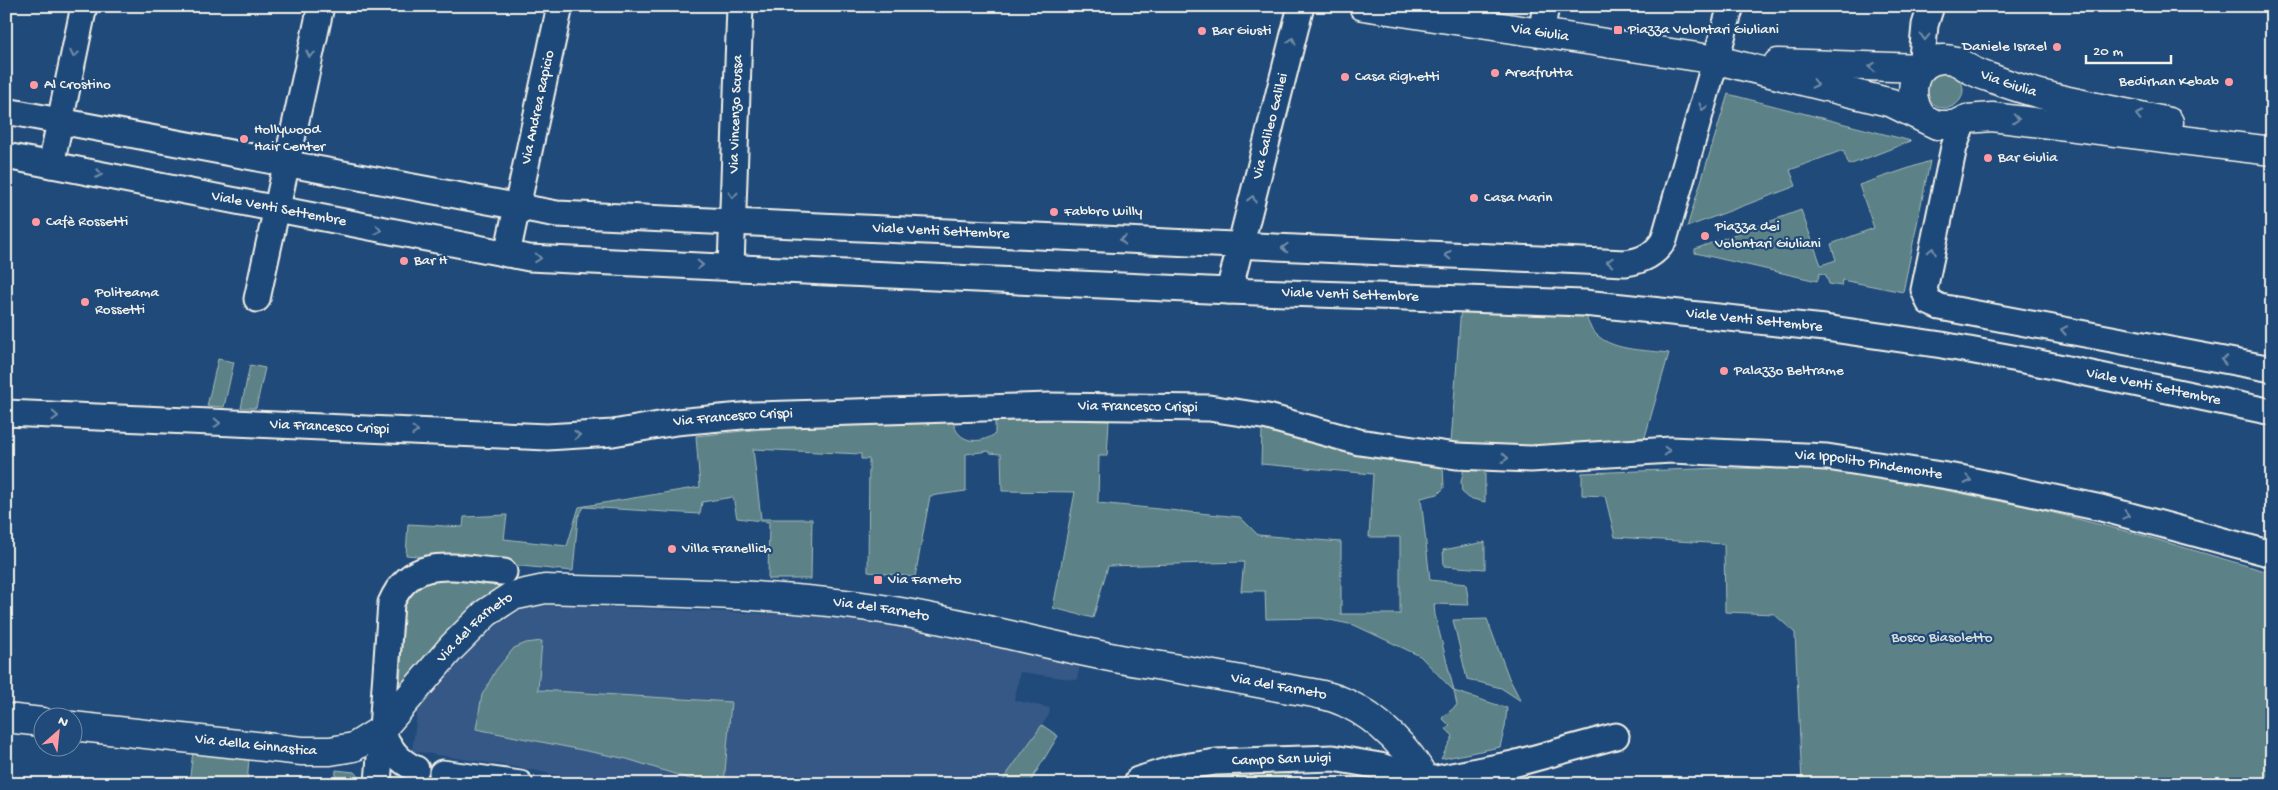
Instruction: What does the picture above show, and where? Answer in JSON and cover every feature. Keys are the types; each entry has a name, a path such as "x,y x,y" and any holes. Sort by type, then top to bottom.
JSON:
{"street":[{"path":"51,165 84,6"},
{"path":"256,299 320,6"},
{"name":"Via Andrea Rapicio","path":"516,208 560,6"},
{"name":"Via Vincenzo Scussa","path":"732,221 740,6"},
{"name":"Via Galileo Galilei","path":"1240,246 1301,6"},
{"name":"Via Giulia","path":"1362,6 1717,60 1892,103 1921,116 1928,122 1946,126 1965,120 1992,117 2032,120 2272,151"},
{"path":"1541,33 1546,6"},
{"path":"1717,60 1731,6"},
{"path":"1921,116 1915,108 1912,98 1915,77 1921,68 1925,25 1931,6"},
{"name":"Via Giulia","path":"1717,60 1921,68 1930,62 1941,59 1963,63 1972,70 2023,88 2272,146"},
{"name":"Viale Venti Settembre","path":"6,111 516,208 557,214 1625,262 1638,261 1656,251 1664,240 1717,60"},
{"path":"1972,70 1978,80 1979,101 1965,120 1954,147 1924,290 1926,299 1933,305 1940,307 2272,369"},
{"name":"Viale Venti Settembre","path":"6,156 507,254 550,259 731,266 1229,291 1584,303 1825,328 2025,360 2272,412"},
{"path":"507,254 516,208"},
{"path":"731,266 732,221"},
{"path":"1229,291 1240,246"},
{"name":"Via Francesco Crispi","path":"6,414 547,437 613,433 676,422 752,415 1050,406 1209,408 1268,417 1359,442 1456,456"},
{"name":"Via Ippolito Pindemonte","path":"1456,456 1531,459 1671,450 1827,457 1960,478 2101,508 2272,554"},
{"path":"378,784 391,603 398,588 409,576 431,566 504,572"},
{"name":"Via del Farneto","path":"381,730 452,647 486,613 512,596 545,589 758,596 888,610 948,620 1084,653 1303,691 1344,702 1371,718 1410,757 1426,782"},
{"path":"6,718 32,721"},
{"name":"Via della Ginnastica","path":"82,727 302,751 330,751 354,747 381,730"},
{"path":"381,730 387,744 395,755 405,764 416,769"},
{"name":"Campo San Luigi","path":"1138,780 1176,768 1216,762 1333,758 1380,766 1426,782 1512,764 1616,736"},
{"path":"442,773 520,784"}],"shaded area":[{"path":"550,605 800,615 862,621 944,633 1080,664 1077,680 1020,672 1014,700 1050,708 1049,715 1000,784 597,784 528,769 412,751 418,707 440,686 471,648 500,622 525,608"}],"green space":[{"path":"1945,72 1957,78 1963,90 1957,102 1945,108 1933,102 1927,90 1933,78"},
{"path":"1728,94 1911,141 1849,165 1843,150 1790,170 1796,186 1687,227"},
{"path":"1930,161 1903,292 1842,280 1841,286 1829,284 1826,275 1820,273 1817,281 1695,253 1695,249 1801,210 1821,265 1836,260 1831,244 1874,228 1859,185"},
{"path":"1461,306 1586,315 1591,327 1598,336 1608,342 1631,349 1669,353 1645,437 1550,447 1517,448 1451,443"},
{"path":"218,359 234,362 224,407 207,406"},
{"path":"250,365 265,368 256,408 241,408"},
{"path":"995,419 1109,421 1107,456 1099,456 1098,503 1240,517 1258,535 1341,542 1341,614 1400,614 1400,537 1369,537 1373,474 1261,464 1262,429 1396,461 1443,466 1444,488 1438,494 1421,498 1430,580 1466,584 1469,605 1434,604 1454,691 1420,656 1354,625 1320,618 1266,619 1265,591 1241,591 1244,562 1108,566 1093,618 1053,608 1075,492 1002,491 1001,454 990,453 989,451 966,454 966,491 930,496 915,577 868,572 869,459 861,459 861,454 753,449 761,519 812,519 811,579 768,579 769,522 737,518 733,497 702,502 700,514 584,507 578,517 573,571 406,555 408,524 463,527 464,517 507,515 504,539 567,546 579,507 700,487 696,436 781,427 953,421 959,434 964,438 976,441 989,438 995,434"},
{"path":"1464,468 1485,468 1485,502 1469,498 1462,492 1461,482"},
{"name":"Bosco Biasoletto","path":"1724,468 1844,470 2034,508 2141,535 2272,573 2272,784 1802,784 1795,633 1774,614 1725,612 1724,544 1615,537 1605,496 1582,495 1582,473"},
{"path":"1485,542 1485,569 1444,566 1443,550"},
{"path":"434,578 514,583 441,639 400,685 404,607 416,589"},
{"path":"1487,619 1509,678 1521,701 1501,688 1467,679 1453,620"},
{"path":"542,641 538,690 731,702 724,784 706,784 627,759 476,729 482,695 496,670 514,648 526,643"},
{"path":"1454,691 1507,708 1500,747 1441,759 1453,736 1446,729 1450,726 1442,718 1457,705"},
{"path":"1042,725 1058,736 1029,784 1000,784"},
{"path":"193,751 249,759 247,784 189,784"},
{"path":"336,770 354,772 364,781 364,784 335,784"},
{"path":"1300,771 1264,784 1162,784 1178,779 1212,774"}],"place":[{"name":"Piazza Volontari Giuliani","path":"1618,30"},
{"name":"Bar Giusti","path":"1202,31"},
{"name":"Daniele Israel","path":"2057,47"},
{"name":"Areafrutta","path":"1495,73"},
{"name":"Casa Righetti","path":"1345,77"},
{"name":"Bedirhan Kebab","path":"2229,82"},
{"name":"Al Crostino","path":"34,85"},
{"name":"Hollywood Hair Center","path":"244,139"},
{"name":"Bar Giulia","path":"1988,158"},
{"name":"Casa Marin","path":"1474,198"},
{"name":"Fabbro Willy","path":"1054,212"},
{"name":"Cafè Rossetti","path":"36,222"},
{"name":"Piazza dei Volontari Giuliani","path":"1705,236"},
{"name":"Bar H","path":"404,261"},
{"name":"Politeama Rossetti","path":"85,302"},
{"name":"Palazzo Beltrame","path":"1724,371"},
{"name":"Villa Franellich","path":"672,549"},
{"name":"Via Farneto","path":"878,580"}]}
